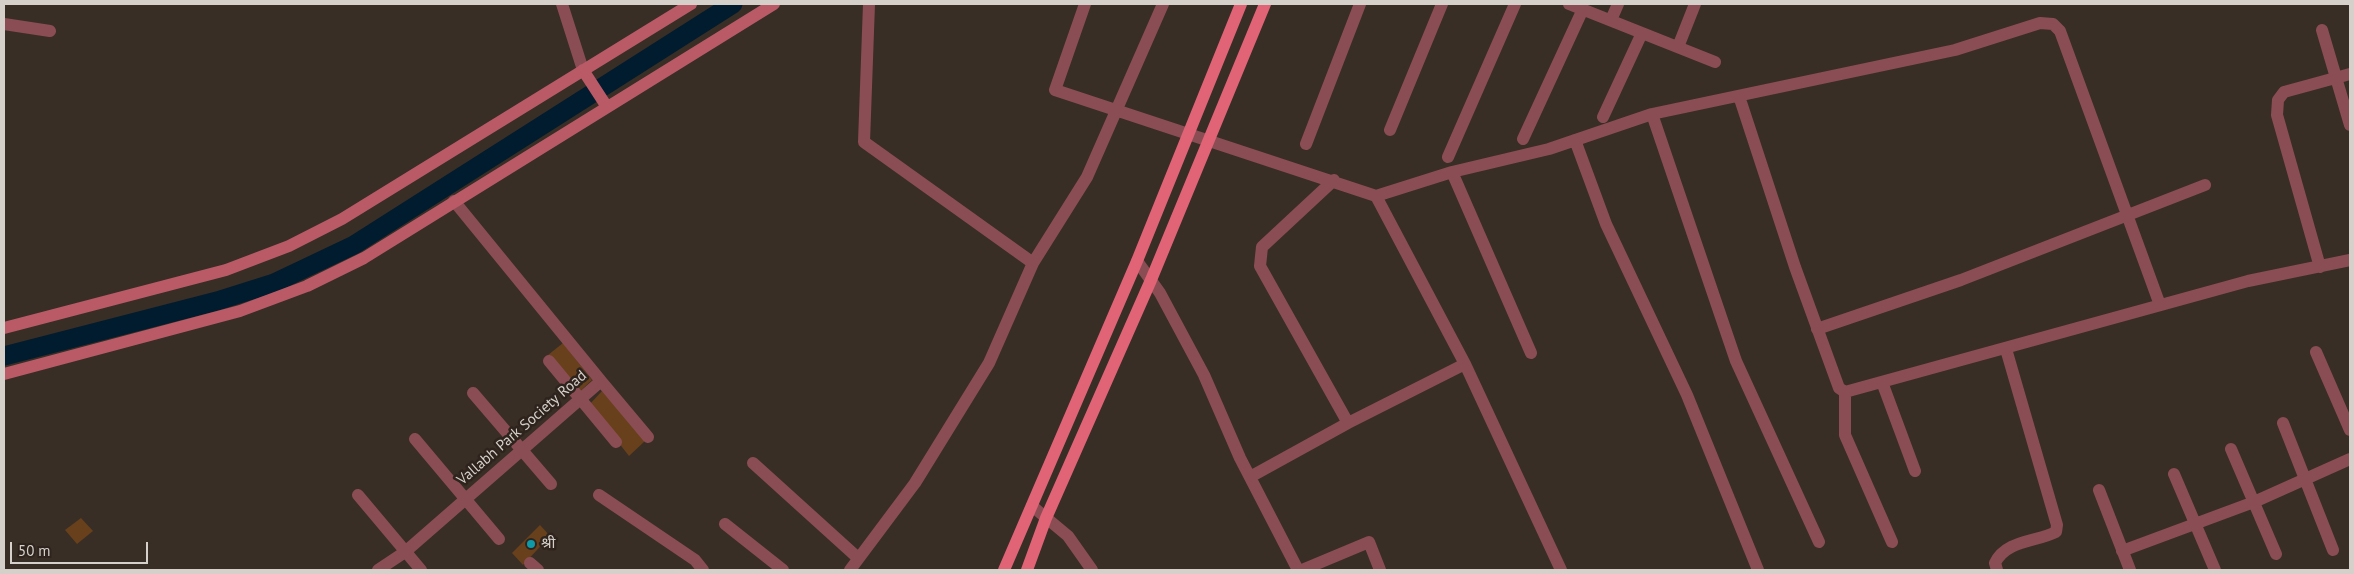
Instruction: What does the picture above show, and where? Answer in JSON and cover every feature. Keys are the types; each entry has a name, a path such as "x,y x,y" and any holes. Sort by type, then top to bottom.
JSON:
{"main road":[{"path":"1004,570 1138,260 1241,4"},
{"path":"1026,570 1046,518 1151,280 1207,139 1265,4"}],"street":[{"path":"562,4 584,71 606,107"},
{"path":"4,328 226,270 289,246 342,219 691,4"},
{"path":"4,374 240,312 307,286 364,258 774,4"},
{"path":"869,4 864,142 1033,263"},
{"path":"1085,4 1055,90 1334,180 1376,196 1452,172 1575,140 1652,114 1955,50 2040,23 2053,24 2060,31 2129,215 2160,305"},
{"path":"850,570 914,483 989,363 1033,263 1087,177 1163,4"},
{"path":"1306,144 1360,4"},
{"path":"1390,130 1442,4"},
{"path":"1448,157 1515,4"},
{"path":"1569,4 1715,62"},
{"path":"1611,20 1618,4"},
{"path":"1678,47 1695,4"},
{"path":"1523,139 1583,9"},
{"path":"4,24 50,31"},
{"path":"2322,30 2350,125"},
{"path":"1603,117 1642,33"},
{"path":"2320,267 2277,115 2278,100 2284,92 2350,74"},
{"path":"1739,96 1817,329 1839,388 1845,392 2248,281 2350,260"},
{"path":"1652,114 1736,361 1819,542"},
{"path":"1575,140 1606,224 1687,395 1758,570"},
{"path":"1452,172 1531,353"},
{"path":"1334,180 1262,247 1260,266 1348,423"},
{"path":"1817,329 1961,280 2205,185"},
{"path":"1376,196 1465,364 1561,570"},
{"name":"Vallabh Park Society Road","path":"378,570 405,552 601,380 454,201"},
{"path":"1138,260 1204,375 1250,477 1300,570 1370,542 1380,570"},
{"path":"1998,570 1995,563 1999,555 2006,549 2048,536 2056,532 2057,525 2006,349"},
{"path":"2316,352 2350,430"},
{"path":"549,361 616,442"},
{"path":"1250,477 1348,423 1465,364"},
{"path":"601,380 648,437"},
{"path":"1882,382 1915,471"},
{"path":"1845,392 1846,435 1892,542"},
{"path":"473,393 550,484"},
{"path":"2284,423 2333,550"},
{"path":"415,439 499,540"},
{"path":"2231,449 2276,554"},
{"path":"2122,551 2254,502 2350,459"},
{"path":"753,462 858,558"},
{"path":"2174,474 2215,570"},
{"path":"2099,490 2130,570"},
{"path":"358,495 421,570"},
{"path":"599,495 695,560 703,570"},
{"path":"1032,506 1068,536 1092,570"},
{"path":"726,524 783,570"}],"building":[{"path":"563,343 592,380 579,392 548,355"},
{"path":"602,391 645,441 629,456 589,405"},
{"path":"81,518 93,531 77,544 65,530"},
{"name":"श्री","path":"540,525 550,536 523,565 512,553"}],"waterway":[{"path":"4,356 217,301 274,283 354,245 733,4"}],"place":[{"name":"श्री","path":"531,544"}]}
